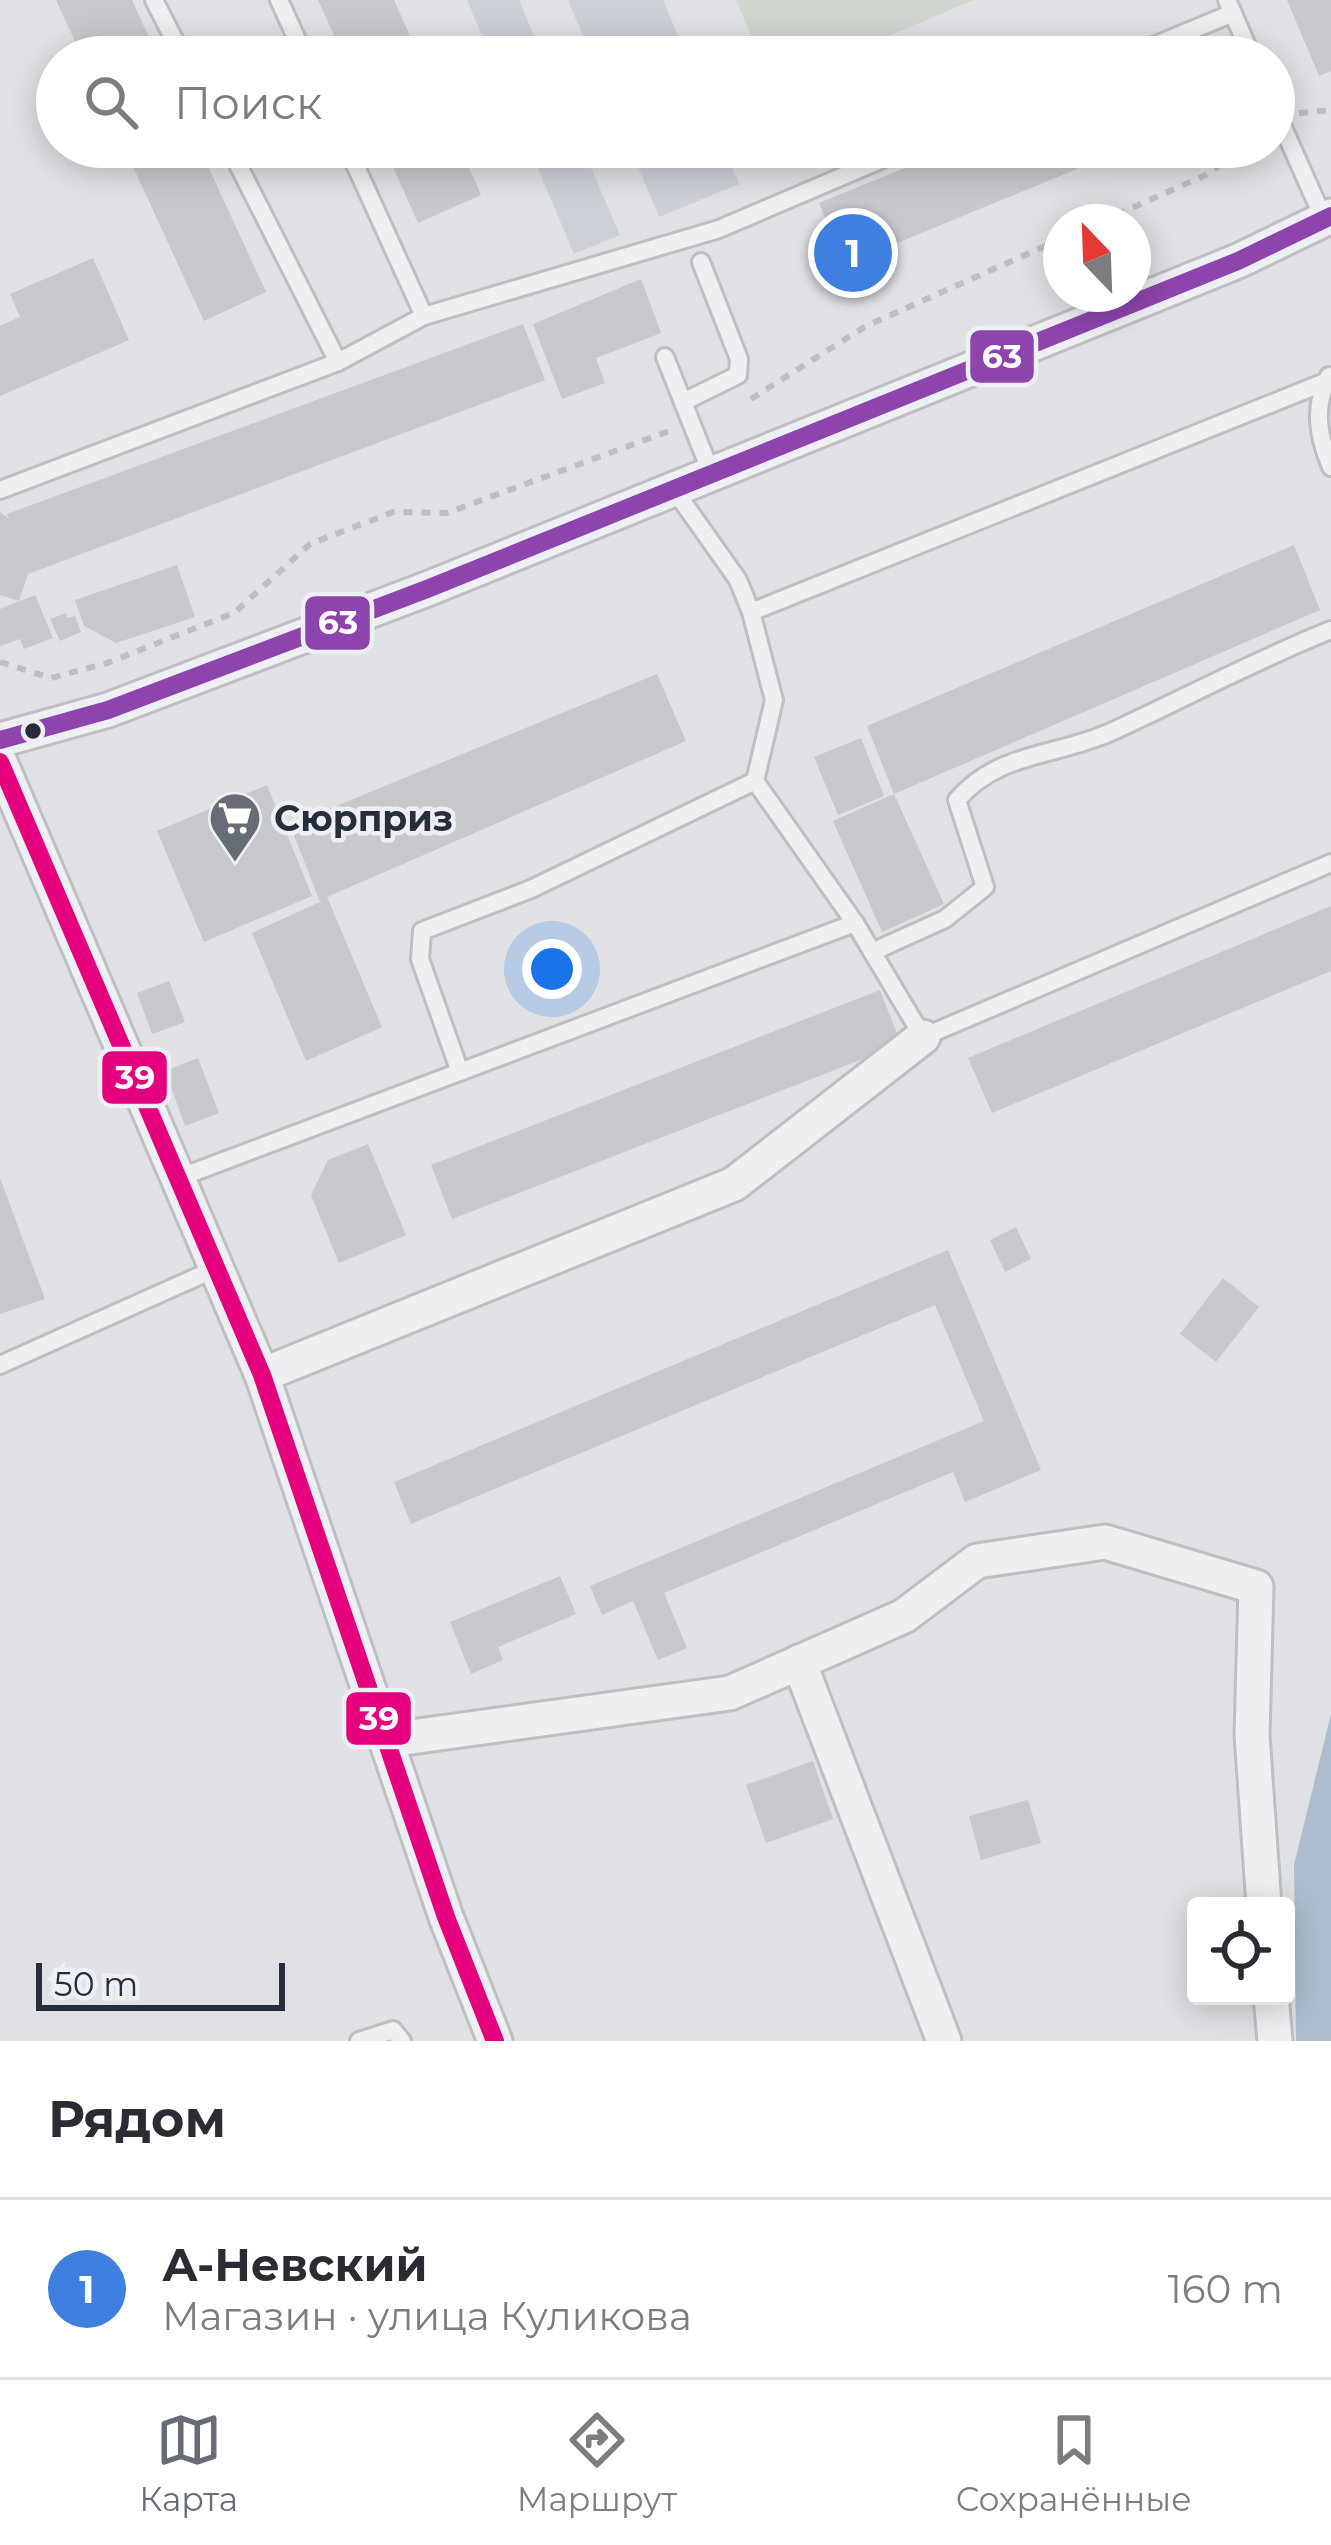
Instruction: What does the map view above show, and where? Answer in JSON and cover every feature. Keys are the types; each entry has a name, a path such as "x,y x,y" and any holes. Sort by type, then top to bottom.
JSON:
{"street":[{"path":"0,740 108,710 675,491 1329,223"},
{"path":"0,762 262,1375 446,1917 495,2041"},
{"path":"262,1375 734,1184 922,1036"},
{"path":"389,1740 730,1693 904,1616 977,1561 1105,1542 1256,1587 1252,1735 1263,1897"},
{"path":"799,1662 944,2041"},
{"path":"1272,2005 1274,2041"}],"lane":[{"path":"154,0 172,36"},
{"path":"280,0 296,36"},
{"path":"1170,36 1230,7 1243,36"},
{"path":"1295,151 1329,223"},
{"path":"240,168 338,362"},
{"path":"356,168 424,316"},
{"path":"0,490 338,362 424,316 718,229 862,168"},
{"path":"683,402 738,375 740,359 701,262"},
{"path":"665,357 713,476"},
{"path":"1328,378 1318,410 1321,443 1331,467"},
{"path":"751,612 1328,378"},
{"path":"675,491 738,580 751,612 774,700 755,781 855,923 922,1036 1331,863"},
{"path":"872,952 945,919 985,887 957,800 980,774 1109,733 1232,669 1331,630"},
{"path":"460,1072 420,959 422,931 531,889 755,781"},
{"path":"181,1177 855,923"},
{"path":"0,1365 218,1268"},
{"path":"359,2041 393,2030 402,2041"}],"path":[{"path":"1141,204 1216,168"},
{"path":"744,403 866,326 1043,247"},
{"path":"0,662 51,678 107,663 234,614 310,544 393,512 422,517 447,513 692,423"}],"shaded area":[{"path":"467,0 519,0 534,36 482,36"},
{"path":"568,0 663,0 678,36 583,36"},
{"path":"736,0 974,0 888,36 751,36"},
{"path":"538,168 591,168 620,235 574,254"},
{"path":"639,168 733,168 739,184 659,217"}],"water":[{"path":"1331,1714 1331,2041 1296,2041 1294,1865"}],"building":[{"path":"56,0 132,0 148,36 72,36"},
{"path":"318,0 394,0 410,36 334,36"},
{"path":"1287,0 1331,0 1331,71 1319,76"},
{"path":"134,168 209,168 266,292 204,321"},
{"path":"393,168 469,168 481,195 418,223"},
{"path":"905,168 1079,168 844,265 819,203"},
{"path":"93,258 129,340 0,396 0,326 20,317 10,294"},
{"path":"641,279 661,333 596,358 605,383 562,399 533,324"},
{"path":"523,324 545,380 28,574 19,601 0,595 0,512 9,519 7,514"},
{"path":"1294,545 1320,610 894,794 867,726"},
{"path":"177,565 195,617 116,643 84,626 75,600"},
{"path":"35,595 53,638 24,649 20,639 0,646 0,609"},
{"path":"66,613 67,618 75,616 81,632 60,641 50,619"},
{"path":"657,674 686,741 327,897 382,1027 306,1061 252,933 320,902 290,825"},
{"path":"861,738 884,796 838,815 814,757"},
{"name":"Сюрприз","path":"267,785 312,896 204,942 157,831"},
{"path":"894,794 944,904 882,932 833,821"},
{"path":"1331,906 1331,971 992,1113 968,1058"},
{"path":"169,981 185,1022 152,1034 137,993"},
{"path":"880,990 901,1044 452,1219 431,1165"},
{"path":"198,1058 219,1113 185,1126 165,1071"},
{"path":"368,1144 406,1235 339,1263 311,1195 328,1160"},
{"path":"0,1178 45,1299 0,1314"},
{"path":"1016,1227 1031,1259 1005,1272 990,1240"},
{"path":"948,1250 1041,1470 965,1502 953,1472 664,1593 687,1648 658,1660 633,1601 602,1615 590,1586 984,1421 935,1305 411,1524 394,1482"},
{"path":"1223,1278 1259,1307 1216,1362 1180,1334"},
{"path":"560,1576 576,1614 498,1647 503,1660 471,1674 450,1622"},
{"path":"813,1761 833,1819 766,1843 746,1785"},
{"path":"1028,1800 1041,1843 981,1860 969,1816"}],"transit line":[{"name":"63","path":"0,740 108,710 427,589 1238,261 1331,216"},
{"name":"39","path":"0,762 262,1375 446,1917 495,2041"}],"place":[{"name":"А-Невский","path":"853,253"},
{"name":"Сюрприз","path":"235,864"}]}
